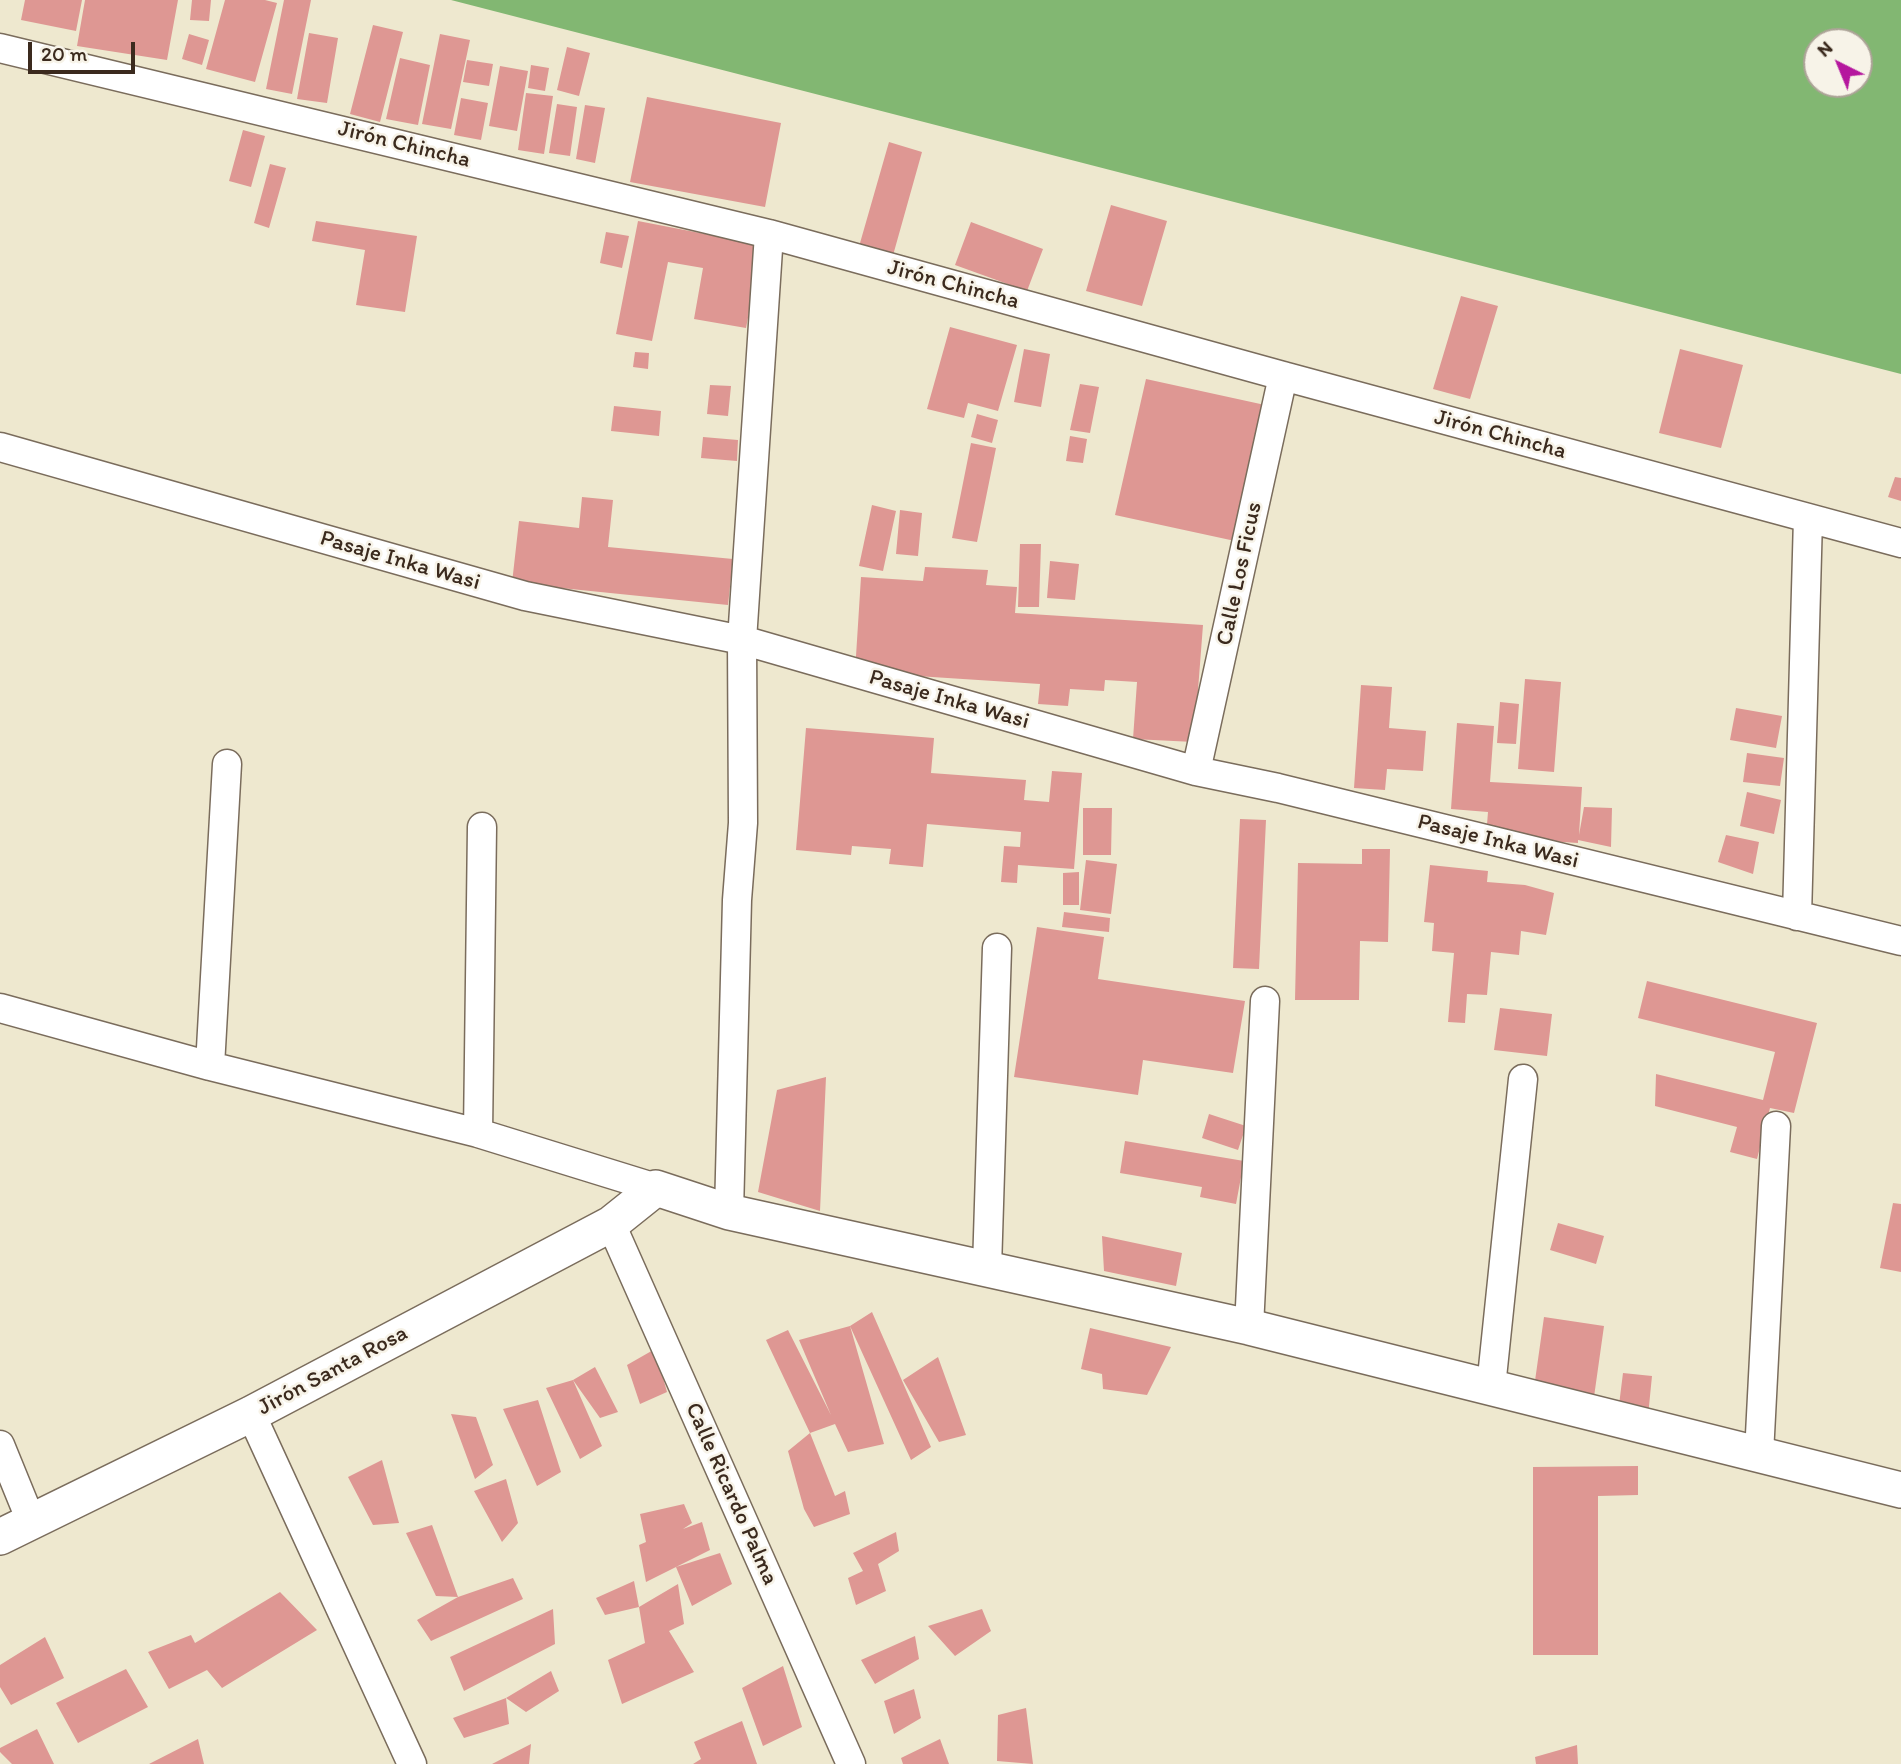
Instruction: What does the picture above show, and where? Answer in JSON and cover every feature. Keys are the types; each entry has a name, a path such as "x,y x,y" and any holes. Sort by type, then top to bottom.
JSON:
{"street":[{"name":"Jirón Chincha","path":"0,48 769,234 1901,543"},
{"path":"729,1212 737,900 743,822 742,640 769,234"},
{"name":"Calle Los Ficus","path":"1196,771 1283,376"},
{"name":"Pasaje Inka Wasi","path":"0,447 525,596 742,640 1196,771 1278,788 1901,941"},
{"path":"1797,916 1808,518"},
{"path":"210,1066 227,764"},
{"path":"478,1133 482,827"},
{"path":"987,1268 997,948"},
{"path":"1249,1327 1265,1001"},
{"path":"0,1008 210,1066 478,1133 729,1212 1249,1327 1901,1490"},
{"path":"1491,1387 1523,1079"},
{"path":"1759,1454 1776,1126"},
{"name":"Jirón Santa Rosa","path":"0,1537 251,1414 611,1224 656,1188"},
{"name":"Calle Ricardo Palma","path":"611,1224 851,1764"},
{"path":"251,1414 412,1764"},
{"path":"0,1445 31,1521"}],"green space":[{"path":"451,0 1901,0 1901,374"}],"building":[{"path":"25,0 82,0 76,31 21,20"},
{"path":"85,0 178,0 167,60 77,46"},
{"path":"192,0 211,0 209,21 190,20"},
{"path":"225,0 265,0 277,3 255,82 206,69"},
{"path":"284,0 311,0 292,94 266,89"},
{"path":"373,25 403,32 380,122 350,114"},
{"path":"309,33 338,38 327,103 297,99"},
{"path":"189,34 209,40 202,65 182,59"},
{"path":"440,34 470,40 451,129 422,124"},
{"path":"567,47 590,53 579,96 557,90"},
{"path":"400,58 430,65 418,125 386,119"},
{"path":"467,60 493,64 489,86 463,82"},
{"path":"531,65 549,68 545,91 528,88"},
{"path":"500,66 528,71 517,131 489,126"},
{"path":"526,93 553,96 544,154 518,150"},
{"path":"647,97 781,123 765,207 630,182"},
{"path":"461,98 488,103 481,140 454,135"},
{"path":"557,104 577,107 570,156 549,153"},
{"path":"585,105 605,108 595,163 576,159"},
{"path":"243,130 265,136 251,187 229,181"},
{"path":"889,142 922,152 890,266 856,257"},
{"path":"270,164 286,168 269,228 254,223"},
{"path":"1111,205 1167,221 1142,306 1086,291"},
{"path":"316,221 417,236 405,312 356,305 365,250 312,241"},
{"path":"638,221 762,245 746,328 694,319 703,268 668,262 652,341 616,334"},
{"path":"971,222 1043,249 1027,291 955,265"},
{"path":"606,232 629,236 622,268 600,263"},
{"path":"1461,296 1498,306 1470,399 1433,389"},
{"path":"950,327 1017,345 998,411 968,403 964,418 927,409"},
{"path":"1024,349 1050,354 1041,407 1014,402"},
{"path":"1680,349 1743,365 1721,448 1659,433"},
{"path":"635,352 649,353 648,369 633,367"},
{"path":"1146,379 1265,405 1235,541 1115,515"},
{"path":"1080,384 1099,387 1090,433 1070,430"},
{"path":"710,385 731,386 728,416 707,414"},
{"path":"614,406 661,411 659,436 611,431"},
{"path":"977,414 998,420 992,443 971,437"},
{"path":"1070,436 1087,439 1083,463 1066,461"},
{"path":"703,437 738,440 737,461 701,458"},
{"path":"971,443 996,448 977,542 952,538"},
{"path":"1895,477 1901,478 1901,501 1888,497"},
{"path":"582,497 613,500 608,547 733,559 728,605 512,583 519,521 579,528"},
{"path":"872,505 896,511 883,571 859,566"},
{"path":"900,510 922,513 918,556 896,554"},
{"path":"1020,544 1041,544 1039,607 1018,607"},
{"path":"1050,561 1079,564 1075,600 1047,598"},
{"path":"925,567 988,570 986,585 1017,587 1015,613 1203,625 1194,742 1133,739 1137,682 1105,680 1104,691 1070,689 1068,706 1038,704 1040,684 855,672 861,577 923,581"},
{"path":"1525,679 1561,682 1554,772 1518,769"},
{"path":"1361,685 1392,687 1389,728 1426,731 1423,771 1387,769 1385,790 1354,788"},
{"path":"1500,702 1519,704 1516,744 1497,743"},
{"path":"1736,708 1782,716 1776,748 1730,740"},
{"path":"1457,723 1494,726 1490,782 1582,787 1579,835 1584,807 1612,808 1611,847 1578,840 1578,843 1486,837 1488,812 1451,809"},
{"path":"806,728 934,738 931,773 1026,780 1024,800 1049,802 1052,771 1082,773 1074,869 1018,865 1017,883 1001,882 1004,846 1020,847 1021,832 927,824 923,867 889,864 891,849 852,846 851,855 796,850"},
{"path":"1747,753 1784,758 1780,786 1743,782"},
{"path":"1747,792 1781,800 1774,834 1740,826"},
{"path":"1083,808 1112,808 1111,855 1083,855"},
{"path":"1240,819 1266,820 1259,969 1233,968"},
{"path":"1726,835 1759,842 1753,874 1718,862"},
{"path":"1362,849 1390,849 1388,942 1360,941 1359,1000 1295,1000 1298,863 1362,864"},
{"path":"1086,860 1117,864 1111,914 1080,910"},
{"path":"1430,865 1488,871 1487,882 1525,885 1554,893 1546,935 1521,931 1519,955 1491,952 1487,995 1467,994 1465,1023 1448,1022 1454,953 1432,951 1434,923 1424,922"},
{"path":"1079,872 1079,905 1063,905 1063,873"},
{"path":"1064,912 1110,918 1109,932 1062,927"},
{"path":"1037,927 1104,937 1098,979 1245,1001 1233,1073 1143,1060 1138,1095 1014,1077"},
{"path":"1647,981 1817,1023 1794,1113 1770,1108 1757,1159 1730,1152 1737,1127 1655,1106 1656,1074 1763,1100 1775,1052 1638,1018"},
{"path":"1500,1008 1552,1014 1547,1056 1494,1050"},
{"path":"826,1077 820,1211 758,1192 777,1090"},
{"path":"1209,1114 1246,1126 1238,1150 1202,1138"},
{"path":"1125,1141 1244,1161 1236,1204 1200,1197 1202,1187 1120,1173"},
{"path":"1893,1203 1901,1204 1901,1272 1880,1268"},
{"path":"1558,1223 1604,1236 1596,1264 1550,1250"},
{"path":"1102,1236 1182,1253 1176,1286 1104,1271"},
{"path":"872,1312 931,1447 911,1460 850,1326"},
{"path":"1544,1317 1604,1326 1593,1404 1533,1395"},
{"path":"850,1326 884,1444 848,1452 835,1424 810,1433 766,1340 788,1330 831,1415 799,1340"},
{"path":"1090,1328 1171,1347 1147,1395 1103,1389 1102,1374 1081,1369"},
{"path":"655,1349 667,1392 640,1404 627,1365"},
{"path":"938,1357 966,1435 939,1442 903,1380"},
{"path":"595,1367 618,1412 600,1418 573,1380"},
{"path":"1623,1373 1652,1376 1648,1416 1618,1413"},
{"path":"573,1380 602,1446 580,1459 546,1388"},
{"path":"538,1400 561,1472 537,1486 503,1409"},
{"path":"451,1414 476,1417 493,1465 475,1479"},
{"path":"810,1433 835,1496 845,1491 850,1514 814,1527 804,1509 788,1451"},
{"path":"382,1460 399,1523 373,1525 348,1477"},
{"path":"1638,1466 1638,1495 1598,1496 1598,1655 1533,1655 1533,1467"},
{"path":"506,1479 518,1523 502,1542 474,1491"},
{"path":"684,1504 692,1523 683,1529 702,1522 710,1550 646,1582 639,1545 646,1542 640,1514"},
{"path":"432,1525 458,1597 436,1596 406,1533"},
{"path":"896,1532 899,1551 878,1564 886,1591 856,1605 848,1578 863,1571 853,1553"},
{"path":"720,1553 732,1584 692,1606 676,1567"},
{"path":"513,1578 523,1599 431,1641 417,1620 458,1597"},
{"path":"634,1581 639,1607 605,1615 596,1598"},
{"path":"678,1584 684,1624 669,1631 694,1672 622,1704 608,1660 645,1643 639,1607"},
{"path":"280,1592 317,1630 222,1688 207,1670 169,1689 148,1652 191,1635 195,1643"},
{"path":"553,1609 555,1644 464,1691 450,1657"},
{"path":"982,1609 991,1631 955,1656 928,1626"},
{"path":"915,1636 919,1659 875,1684 861,1660"},
{"path":"45,1637 64,1678 11,1705 0,1687 0,1665"},
{"path":"783,1666 802,1727 763,1746 742,1688"},
{"path":"126,1669 148,1707 78,1743 56,1703"},
{"path":"551,1671 559,1691 526,1712 506,1698"},
{"path":"914,1689 921,1718 894,1734 884,1701"},
{"path":"506,1698 509,1724 464,1738 453,1718"},
{"path":"1026,1708 1033,1764 997,1761 998,1715"},
{"path":"742,1721 757,1764 693,1764 701,1759 694,1742"},
{"path":"37,1729 54,1764 12,1764 0,1752 0,1748"},
{"path":"198,1739 204,1764 149,1764"},
{"path":"940,1739 949,1764 903,1764 901,1758"},
{"path":"531,1744 529,1764 492,1764"},
{"path":"1577,1745 1578,1764 1536,1764 1535,1757"}]}
